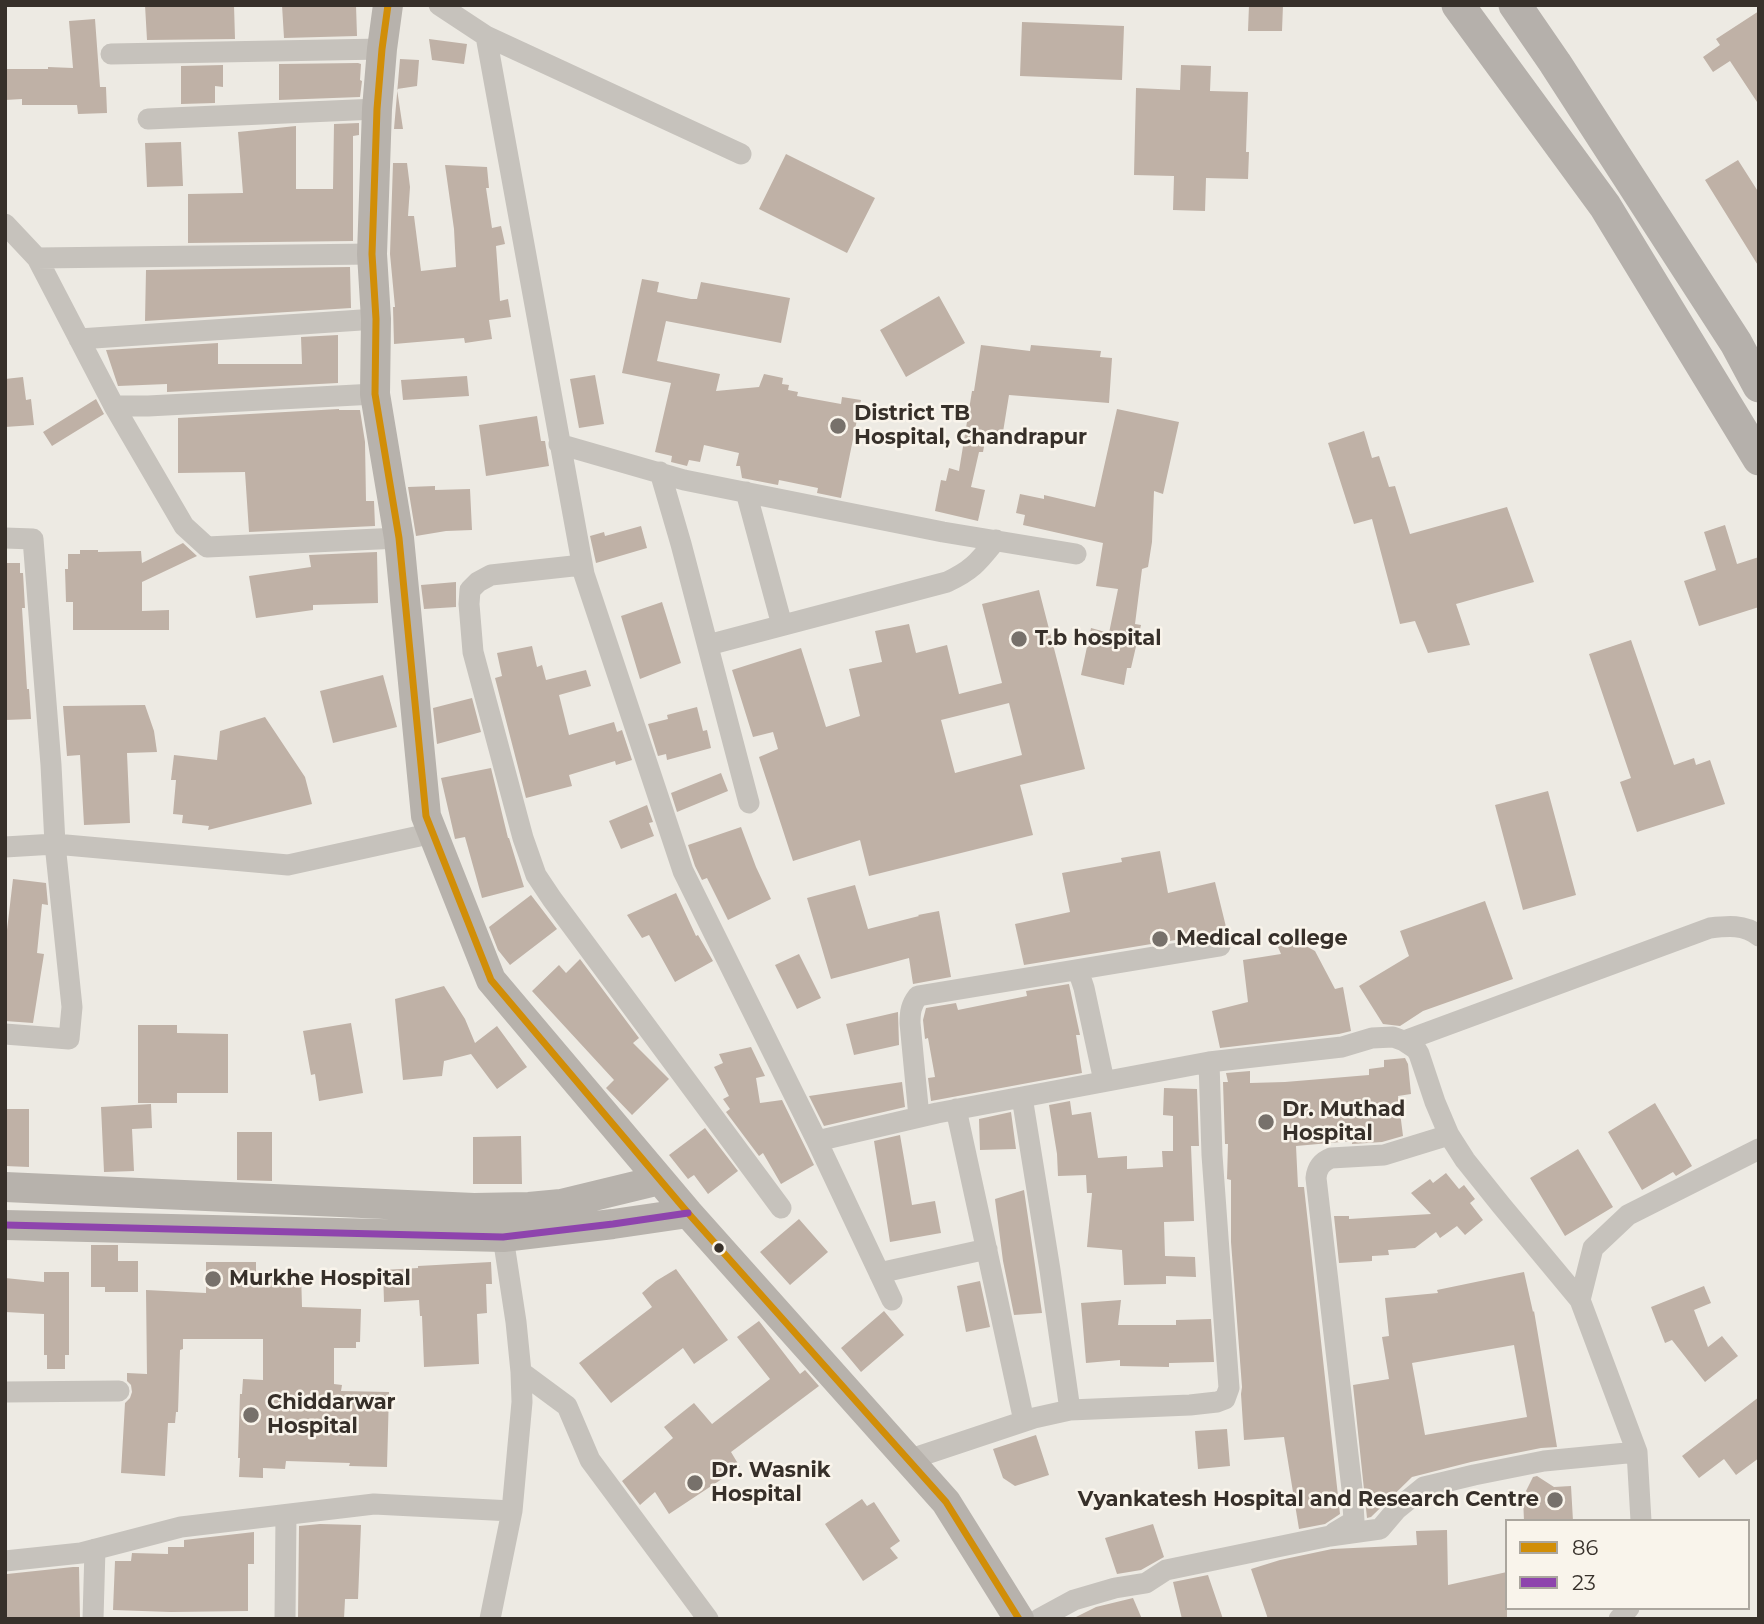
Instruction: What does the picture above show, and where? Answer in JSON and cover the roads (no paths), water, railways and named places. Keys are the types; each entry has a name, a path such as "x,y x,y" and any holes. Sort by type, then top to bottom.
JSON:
{"main road":[{"path":"388,5 377,109 372,254 376,319 375,394 399,538 426,816 491,981 688,1213 946,1502 1019,1619"},
{"path":"1458,5 1605,205 1759,459"},
{"path":"1515,5 1736,344 1759,386"},
{"path":"5,1187 494,1208 561,1204 660,1180"},
{"path":"5,1225 503,1237 688,1213"}],"street":[{"path":"439,5 486,36 741,154"},
{"path":"486,36 584,574 683,871 817,1141 891,1300"},
{"path":"111,54 382,49"},
{"path":"148,119 377,109"},
{"path":"5,224 37,258 114,406 184,526 207,547 399,538"},
{"path":"37,258 372,254"},
{"path":"79,339 376,319"},
{"path":"114,406 375,394"},
{"path":"559,444 684,480 943,532 1076,554"},
{"path":"660,472 749,803"},
{"path":"746,492 782,625"},
{"path":"5,538 33,539 55,844 72,1007 69,1039 5,1034"},
{"path":"708,645 947,582 977,564 996,540"},
{"path":"582,565 491,575 470,590 474,652 523,838 536,874 552,899 781,1208"},
{"path":"5,847 55,844 288,865 433,833"},
{"path":"1404,1041 1710,928 1742,927 1759,936"},
{"path":"919,1117 910,1023 910,1010 918,996 1220,946"},
{"path":"1078,970 1104,1082"},
{"path":"817,1141 956,1109 1209,1062 1342,1047 1372,1038 1393,1037 1404,1041 1419,1054 1449,1135 1476,1176 1580,1300 1637,1452 1641,1519"},
{"path":"908,1460 1070,1410 1190,1405 1225,1399 1229,1388 1212,1155 1209,1062"},
{"path":"1022,1097 1051,1270 1070,1410"},
{"path":"956,1109 1024,1422"},
{"path":"1329,1536 1354,1521 1317,1173 1325,1161 1331,1158 1384,1155 1449,1135"},
{"path":"1580,1300 1593,1248 1628,1214 1759,1149"},
{"path":"490,1619 512,1511 522,1402 516,1322 503,1237 494,1208"},
{"path":"879,1273 987,1249"},
{"path":"521,1373 567,1406 590,1460 708,1619"},
{"path":"5,1392 118,1391"},
{"path":"1040,1619 1074,1600 1115,1588 1146,1583 1166,1570 1329,1536 1380,1529 1396,1509 1424,1488 1544,1461 1637,1452"},
{"path":"5,1562 82,1553 181,1527 374,1504 512,1511"},
{"path":"285,1619 286,1515"},
{"path":"93,1619 95,1549"}],"place":[{"name":"District TB Hospital, Chandrapur","path":"838,426"},
{"name":"T.b hospital","path":"1019,639"},
{"name":"Medical college","path":"1160,939"},
{"name":"Dr. Muthad Hospital","path":"1266,1122"},
{"name":"Murkhe Hospital","path":"213,1279"},
{"name":"Chiddarwar Hospital","path":"251,1415"},
{"name":"Dr. Wasnik Hospital","path":"695,1483"},
{"name":"Vyankatesh Hospital and Research Centre","path":"1555,1500"}]}
